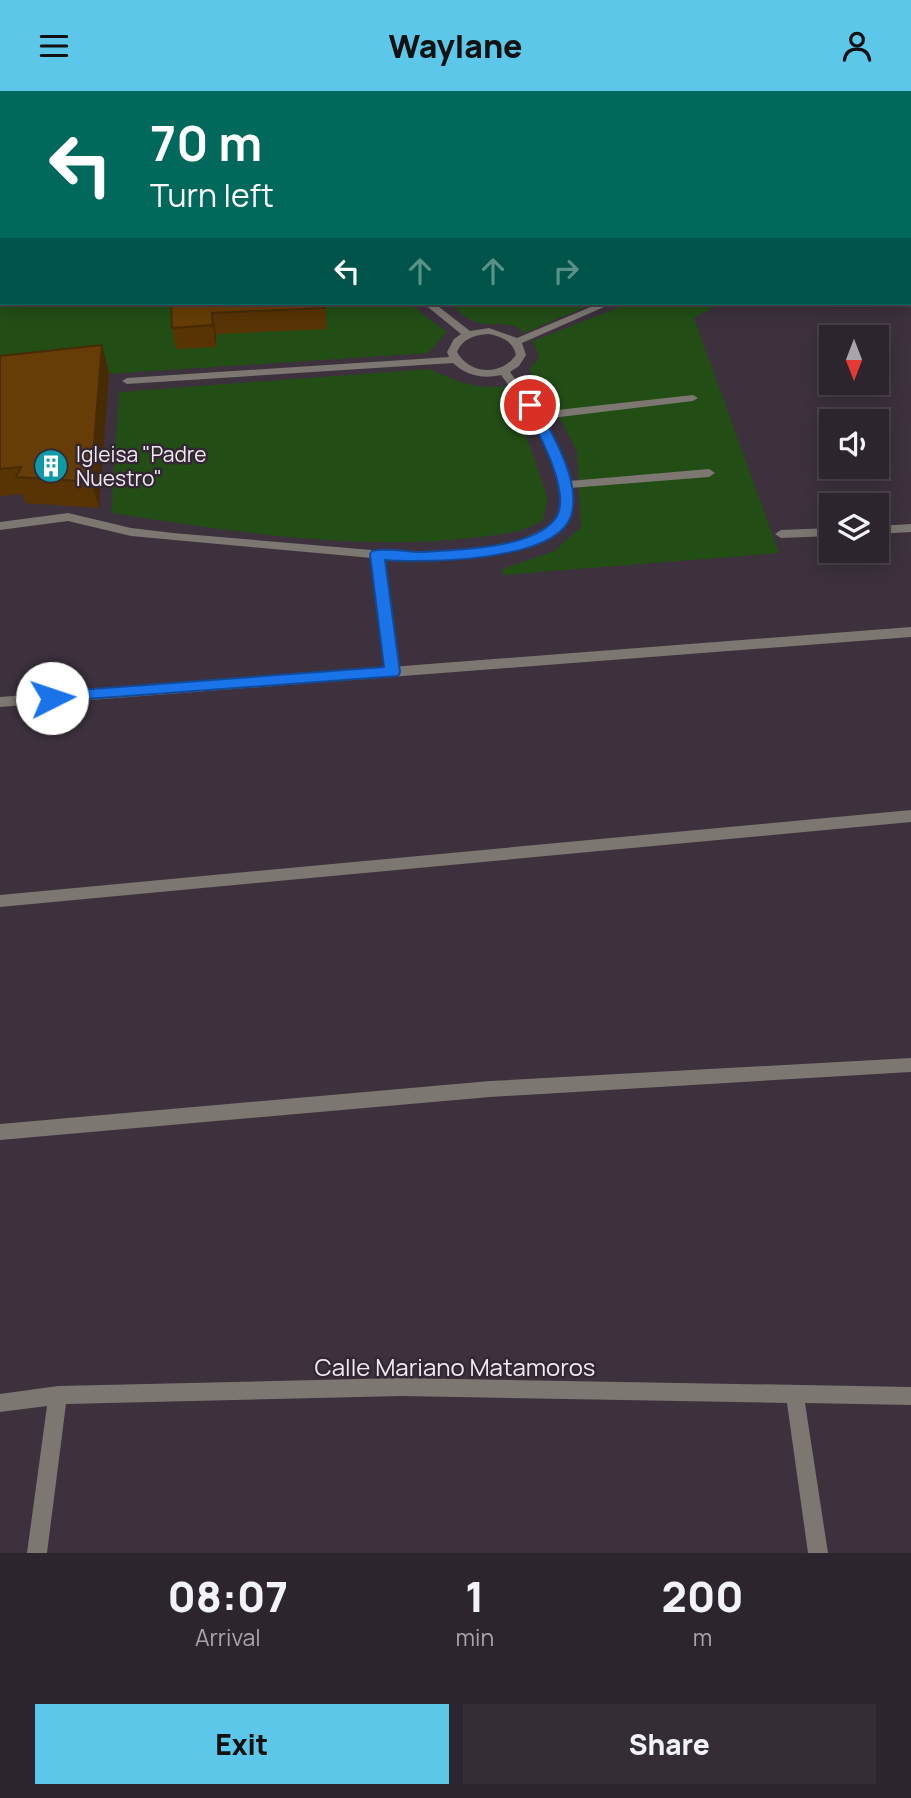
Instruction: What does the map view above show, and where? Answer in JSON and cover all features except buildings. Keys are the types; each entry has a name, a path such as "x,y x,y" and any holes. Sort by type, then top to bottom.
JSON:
{"street":[{"path":"431,305 467,334"},
{"path":"516,342 603,305"},
{"path":"489,331 509,336 516,342 521,355 512,367 503,371 480,373 460,366 454,360 454,345 467,334 489,331"},
{"path":"127,381 454,360"},
{"path":"0,526 68,517 173,537 407,557 469,554 514,548 551,530 564,517 566,500 553,447 536,416 503,371"},
{"path":"536,416 693,398"},
{"path":"564,485 709,473"},
{"path":"889,529 911,528"},
{"path":"781,534 819,532"},
{"path":"377,554 392,672"},
{"path":"0,702 911,632"},
{"path":"0,901 911,815"},
{"path":"0,1132 489,1089 911,1065"},
{"name":"Calle Mariano Matamoros","path":"0,1403 58,1395 401,1387 911,1396"},
{"path":"37,1553 58,1395"},
{"path":"795,1395 818,1553"}],"green space":[{"path":"0,305 411,305 447,332 428,353 0,381"},
{"path":"451,305 590,305 524,333 513,326 483,324 465,316"},
{"path":"625,305 718,305 694,318 779,553 503,575 502,569 554,551 581,527 577,451 529,369 539,358 533,341"},
{"path":"429,369 475,385 505,386 548,500 543,520 518,531 499,535 382,542 291,537 111,513 119,392"}],"place":[{"name":"Igleisa \"Padre Nuestro\"","path":"51,466"}],"route":[{"path":"52,698 392,672 377,554 407,557 469,554 514,548 551,530 564,517 566,500 562,473 553,447 530,405"}]}
